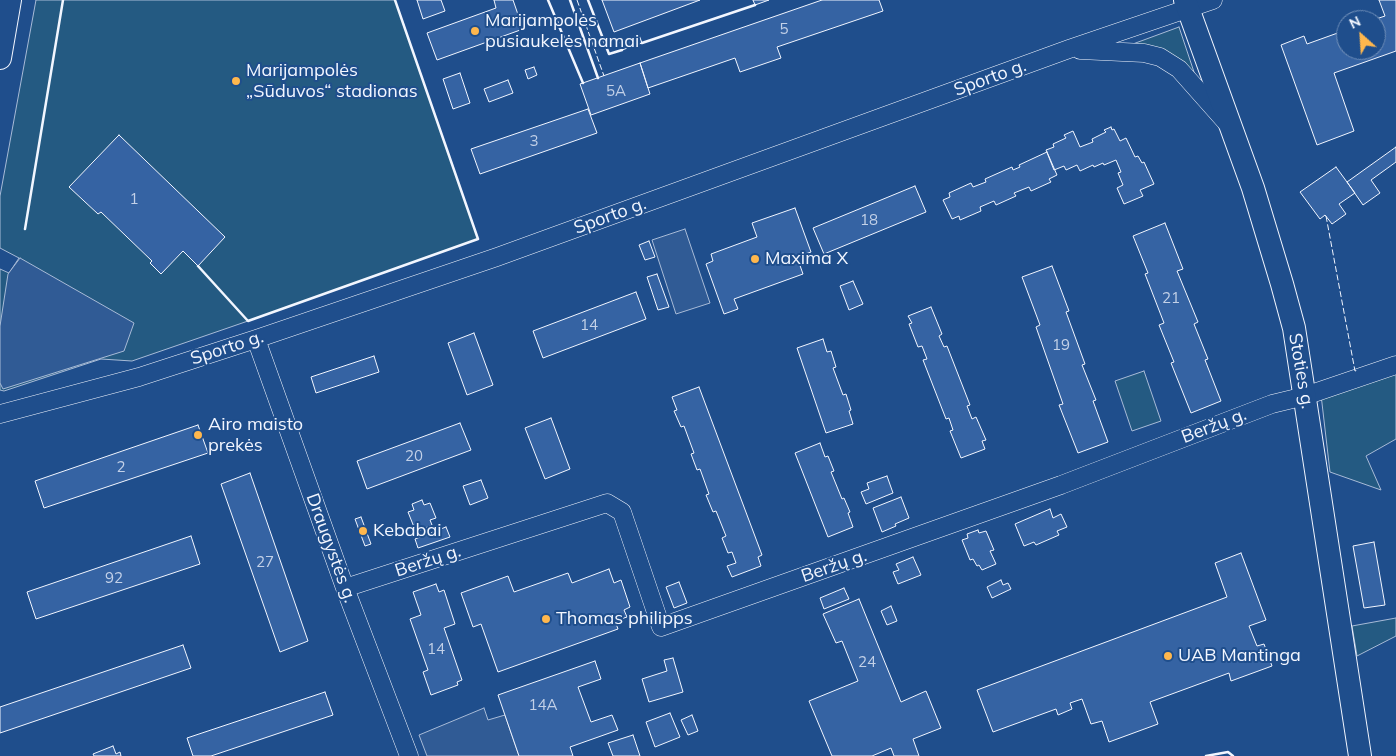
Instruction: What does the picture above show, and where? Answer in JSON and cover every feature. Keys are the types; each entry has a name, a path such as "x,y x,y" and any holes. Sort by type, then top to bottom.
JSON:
{"main road":[{"path":"0,58 10,0"},
{"name":"Stoties g.","path":"1187,4 1253,188 1294,328 1360,756"}],"street":[{"name":"Sporto g.","path":"0,414 139,377 256,339 515,250 1070,49 1187,4 1213,0"},
{"path":"1070,49 1144,53 1160,57 1179,69 1232,129"},
{"name":"Draugystės g.","path":"256,339 345,588 409,756"},
{"name":"Beržų g.","path":"345,588 606,503 622,512 661,627 989,511 1272,404 1305,396 1396,365"}],"shaded area":[{"name":"Marijampolės „Sūduvos“ stadionas","path":"36,0 395,0 478,239 132,361 101,359 4,391 0,390 0,269 9,273 19,258 0,248 0,196"},
{"path":"1179,27 1198,84 1122,48"},
{"path":"685,229 710,303 676,314 652,240"},
{"path":"20,258 134,323 124,351 3,389 0,383 0,326 8,274"},
{"path":"1396,359 1396,439 1366,456 1381,490 1330,472 1320,386"},
{"path":"1144,371 1161,421 1132,431 1115,381"},
{"path":"1396,618 1396,636 1357,656 1352,626"},
{"path":"484,708 488,720 505,715 519,756 427,756 419,735"}],"building":[{"path":"417,0 441,0 445,11 423,19"},
{"name":"Marijampolės pusiaukelės namai","path":"494,0 513,0 523,29 437,60 427,33 496,8"},
{"path":"602,0 700,0 614,32"},
{"path":"753,0 769,0 755,5"},
{"path":"822,0 879,0 883,11 777,47 781,58 740,72 735,58 648,88 640,63"},
{"path":"1379,0 1396,0 1396,51 1386,55 1386,10 1383,10"},
{"path":"1336,34 1336,60 1371,60 1334,73 1354,131 1317,145 1281,45 1304,36 1307,44"},
{"path":"639,35 642,43 622,50 620,42"},
{"path":"640,63 650,94 591,115 580,84"},
{"path":"534,67 537,75 528,79 525,70"},
{"path":"460,73 470,103 453,109 443,79"},
{"path":"508,80 513,93 489,102 484,89"},
{"path":"588,109 597,133 480,174 471,149"},
{"path":"1111,127 1120,141 1126,138 1135,157 1138,156 1142,163 1144,162 1154,184 1140,190 1143,196 1124,204 1117,188 1123,185 1118,173 1121,172 1116,160 1104,165 1103,163 1094,167 1093,165 1080,171 1077,165 1066,170 1064,166 1054,170 1046,150 1054,147 1053,144 1066,138 1064,135 1073,131 1080,147 1093,142 1092,139 1106,132 1104,130"},
{"path":"119,135 225,237 198,266 183,251 161,274 150,263 152,261 101,212 98,214 69,187"},
{"path":"1396,147 1396,162 1371,180 1380,193 1363,205 1347,182"},
{"path":"1047,152 1057,175 1049,179 1051,182 1031,191 1029,187 1014,193 1016,196 996,205 994,201 980,207 981,211 960,220 959,216 952,219 943,200 950,197 949,193 971,183 973,187 986,182 985,179 1012,167 1013,170 1020,167 1019,165"},
{"path":"1336,167 1355,193 1339,204 1346,214 1332,224 1325,215 1320,219 1300,192"},
{"path":"915,186 926,212 824,254 813,228"},
{"name":"Maxima X","path":"795,208 811,252 797,257 803,274 734,299 738,309 724,314 706,264 713,261 711,254 757,237 752,223"},
{"path":"1165,223 1183,269 1177,271 1198,322 1194,324 1208,359 1205,360 1221,401 1191,413 1171,363 1174,362 1159,325 1164,323 1145,274 1148,273 1133,236"},
{"path":"649,241 655,257 645,260 639,245"},
{"path":"1052,266 1069,311 1066,312 1085,364 1082,365 1096,400 1093,401 1108,442 1078,453 1059,405 1063,404 1036,327 1040,325 1022,277"},
{"path":"657,274 669,307 658,310 647,277"},
{"path":"853,281 863,304 849,310 840,286"},
{"path":"636,292 646,319 543,358 533,331"},
{"path":"931,307 942,334 939,336 944,347 947,346 970,405 967,406 972,419 976,417 986,440 982,441 985,449 961,458 950,431 953,430 949,418 946,419 923,360 927,359 922,346 918,347 909,324 912,323 908,316"},
{"path":"474,333 493,385 467,395 448,343"},
{"path":"823,339 827,352 831,351 836,367 833,368 843,395 846,394 853,424 826,433 797,348"},
{"path":"374,356 379,372 316,393 311,377"},
{"path":"699,387 762,555 758,557 761,566 732,577 727,566 736,563 732,552 728,553 722,538 726,536 716,511 713,512 706,495 709,494 700,469 697,470 691,454 694,453 684,426 681,427 674,411 677,410 672,397"},
{"path":"551,418 570,469 545,479 525,428"},
{"path":"460,423 471,450 367,489 357,461"},
{"path":"198,425 208,453 44,508 35,481"},
{"path":"820,443 825,457 828,456 834,471 831,472 842,499 844,498 850,512 848,513 853,527 828,537 795,453"},
{"path":"250,473 308,641 280,652 221,484"},
{"path":"887,476 893,493 866,504 861,492 869,489 867,483"},
{"path":"481,480 488,498 470,505 463,486"},
{"path":"901,497 909,518 882,532 873,508"},
{"path":"422,500 424,505 430,503 436,518 430,520 432,525 416,532 408,512 414,510 412,504"},
{"path":"1050,509 1053,518 1061,514 1067,527 1057,531 1059,535 1036,545 1034,542 1024,546 1015,524"},
{"name":"Kebabai","path":"361,517 371,544 365,546 355,519"},
{"path":"446,527 450,537 418,548 415,539"},
{"path":"978,530 979,533 986,531 994,550 990,551 996,564 982,570 973,559 970,560 962,540 968,538 967,534"},
{"path":"191,536 200,564 36,619 27,592"},
{"path":"1374,542 1385,605 1364,608 1353,546"},
{"name":"UAB Mantinga","path":"1241,553 1266,620 1249,626 1257,646 1264,644 1272,666 1231,681 1229,673 1150,702 1158,724 1109,742 1102,721 1091,724 1082,699 1070,703 1072,709 1058,715 1056,709 993,732 977,690 1227,597 1215,563"},
{"path":"913,557 921,575 898,584 893,572 899,570 896,564"},
{"name":"Thomas philipps","path":"609,569 614,583 621,580 630,607 624,610 627,617 615,621 618,629 498,672 481,624 473,627 461,593 508,576 514,592 568,573 572,583"},
{"path":"1001,580 1003,585 1008,583 1011,589 992,598 987,587"},
{"path":"679,582 687,603 674,608 666,587"},
{"path":"436,584 439,592 444,590 455,624 444,628 462,680 457,682 458,685 431,695 423,672 428,670 410,619 421,615 413,592"},
{"path":"844,588 849,599 824,609 820,598"},
{"path":"859,599 901,702 926,691 941,728 913,739 919,756 894,756 891,748 872,756 832,756 809,701 858,681 842,641 836,643 823,614"},
{"path":"891,606 897,621 887,625 881,611"},
{"path":"183,645 191,668 0,733 0,707"},
{"path":"673,658 683,692 649,702 642,679 667,671 664,660"},
{"path":"595,661 601,679 578,687 591,722 612,715 618,730 570,747 573,756 519,756 498,695"},
{"path":"325,692 333,715 211,756 193,756 187,738"},
{"path":"670,713 680,737 655,747 646,722"},
{"path":"692,715 698,731 688,735 681,720"},
{"path":"633,735 640,756 613,756 608,743"},
{"path":"113,746 116,754 120,752 121,756 94,756 93,754"}],"fence":[{"path":"577,0 604,76"},
{"path":"1326,216 1355,371 1358,370"}],"wall":[{"path":"25,229 63,0"},
{"path":"198,266 248,321 478,239 395,0"},
{"path":"548,0 583,83"},
{"path":"570,0 598,78"},
{"path":"588,0 609,54 622,50"},
{"path":"642,43 755,5"},
{"path":"1206,756 1228,752 1233,756"}],"place":[{"name":"Marijampolės pusiaukelės namai","path":"475,31"},
{"name":"Marijampolės „Sūduvos“ stadionas","path":"236,81"},
{"name":"Maxima X","path":"755,259"},
{"name":"Airo maisto prekės","path":"198,435"},
{"name":"Kebabai","path":"363,531"},
{"name":"Thomas philipps","path":"546,619"},
{"name":"UAB Mantinga","path":"1168,656"}]}
